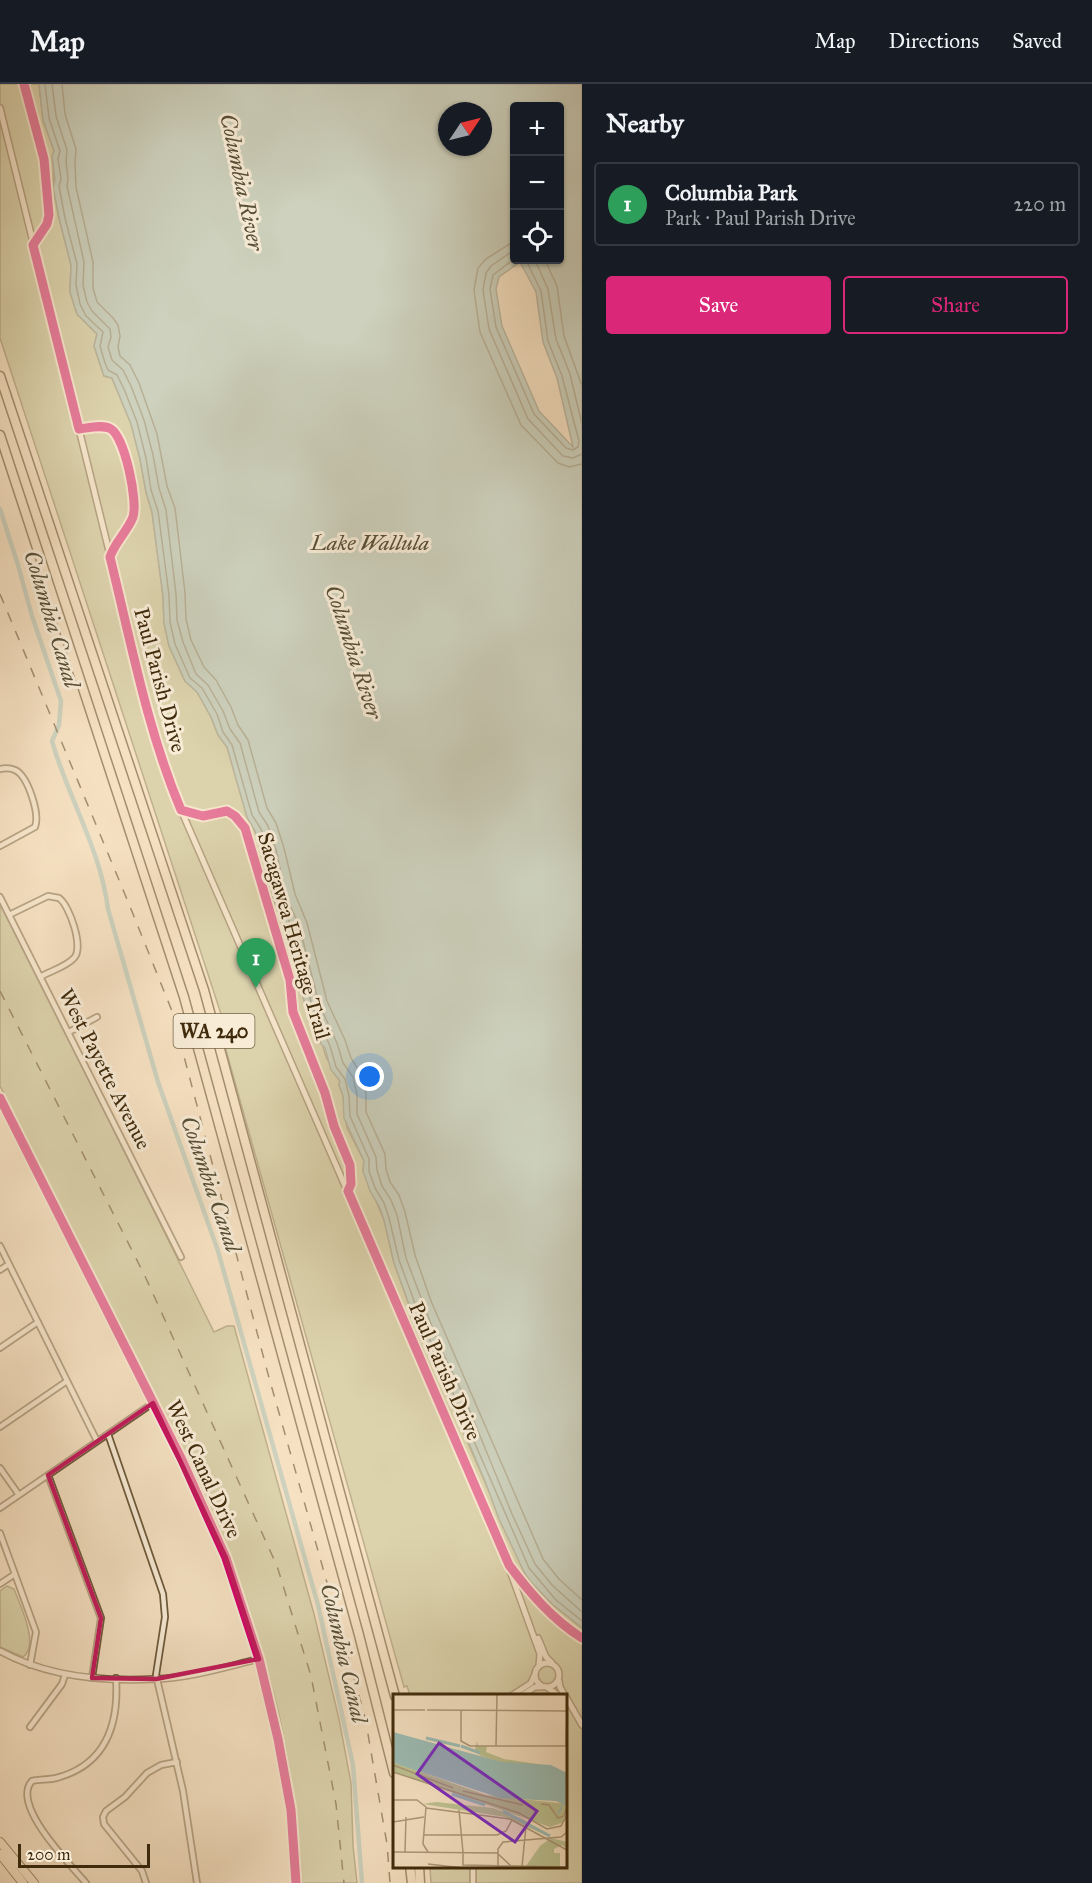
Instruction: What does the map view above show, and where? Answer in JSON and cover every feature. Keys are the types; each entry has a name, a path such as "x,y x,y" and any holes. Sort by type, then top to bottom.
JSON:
{"highway":[{"name":"WA 240","path":"0,376 204,990 395,1694"},
{"name":"WA 240","path":"0,435 184,997 365,1655 393,1769"},
{"path":"360,1563 380,1616 401,1694"},
{"path":"0,1842 34,1883"},
{"path":"0,1854 24,1883"},
{"path":"410,1868 412,1883"},
{"path":"420,1868 421,1883"}],"street":[{"name":"Paul Parish Drive","path":"0,108 165,771 493,1524 530,1623 540,1654 539,1666"},
{"path":"0,769 14,770 22,776 37,810 37,820 35,827 0,846"},
{"path":"9,915 48,896 59,897 68,908 78,944 76,954 69,961 40,977"},
{"name":"West Payette Avenue","path":"0,897 181,1257"},
{"path":"69,1032 97,1017"},
{"name":"West Canal Drive","path":"0,1098 196,1489 226,1558 259,1659 278,1739 291,1810 296,1883"},
{"path":"0,1246 97,1442"},
{"path":"0,1270 9,1264"},
{"path":"0,1348 38,1322"},
{"path":"0,1427 67,1381"},
{"path":"0,1508 153,1403"},
{"path":"108,1434 163,1594 165,1617 155,1671 177,1762 197,1883"},
{"path":"0,1468 19,1495"},
{"path":"48,1475 100,1618 92,1678"},
{"path":"0,1533 36,1632 30,1665"},
{"path":"0,1584 15,1574"},
{"name":"Paul Parish Drive","path":"530,1623 546,1657 554,1665"},
{"path":"0,1651 30,1665 65,1675 92,1678 156,1679 259,1659"},
{"path":"513,1694 531,1683 539,1666 548,1663 554,1665 559,1671 560,1687 564,1694"},
{"path":"535,1674 537,1682 557,1694"},
{"path":"30,1727 62,1684 65,1675"},
{"path":"86,1883 38,1823 28,1800 28,1789 34,1780 56,1778 72,1772 86,1764 99,1750 109,1735 115,1717 116,1678"},
{"path":"523,1694 536,1687 555,1685 560,1678"},
{"path":"567,1700 581,1724"},
{"path":"567,1706 581,1724"},
{"path":"146,1883 142,1871 104,1824 103,1817 106,1811 125,1797 147,1773 161,1765 177,1762"},
{"path":"181,1826 189,1826"},
{"path":"472,1883 473,1868"}],"highlighted area":[{"path":"153,1403 226,1558 259,1659 156,1679 92,1678 101,1618 48,1475"}],"green space":[{"path":"0,84 39,84 43,120 54,151 53,187 71,265 70,292 77,314 97,334 94,346 104,376 112,378 131,424 152,512 163,596 164,623 169,646 185,681 197,692 218,735 227,747 247,817 255,831 263,855 274,902 286,929 306,1008 312,1025 319,1033 326,1057 340,1081 347,1128 364,1161 363,1171 384,1220 394,1263 414,1319 524,1572 552,1604 582,1628 582,1883 431,1883 430,1868 567,1868 567,1694 410,1694 407,1686 404,1687 219,1025 223,1023 221,1014 0,338"},
{"path":"0,901 214,1332 227,1326 234,1326 314,1614 339,1719 351,1783 357,1883 302,1883 294,1799 279,1715 263,1656 233,1568 198,1482 0,1086"},
{"path":"7,1586 14,1589 27,1624 30,1644 23,1657 0,1647 0,1591"}],"water":[{"name":"Lake Wallula","path":"39,84 582,84 582,1628 552,1604 524,1572 499,1519 444,1384 427,1350 394,1263 379,1206 370,1191 363,1171 364,1161 344,1118 340,1081 331,1070 319,1033 312,1025 306,1008 286,929 274,902 263,855 255,831 247,817 227,747 218,735 197,692 185,681 169,646 164,623 163,596 152,512 131,424 112,378 104,376 94,346 97,334 77,314 70,292 71,265 53,187 55,180 52,156 54,151 43,120","holes":["510,102 564,102 564,264 521,264 536,292 543,342 557,378 573,447 539,411 502,326 496,289 499,277 517,264 510,264"]}],"waterway":[{"name":"Columbia Canal","path":"0,509 32,616 61,701 59,725 52,741 93,848 108,909 158,1082 218,1251 318,1605 353,1765 362,1883"}],"railway":[{"path":"0,594 172,1011 268,1374 365,1717 387,1844 390,1883"},
{"path":"0,991 144,1274 277,1566 311,1676 336,1804 344,1883"}],"cycle path":[{"name":"Sacagawea Heritage Trail","path":"24,84 44,159 49,215 47,224 33,245 79,429 100,427 111,429 121,444 129,470 134,498 133,517 110,557 149,717 169,779 181,810 203,816 227,811 235,816 245,828 290,980 293,1012 350,1165 351,1184 348,1191 509,1565 542,1605 582,1638"},
{"path":"0,1098 182,1460 226,1558 259,1659 278,1739 291,1810 296,1883"}],"place":[{"name":"Columbia Park","path":"256,988"}],"water label":[{"name":"Columbia River","path":"242,182"},
{"name":"Columbia River","path":"354,652"}]}
